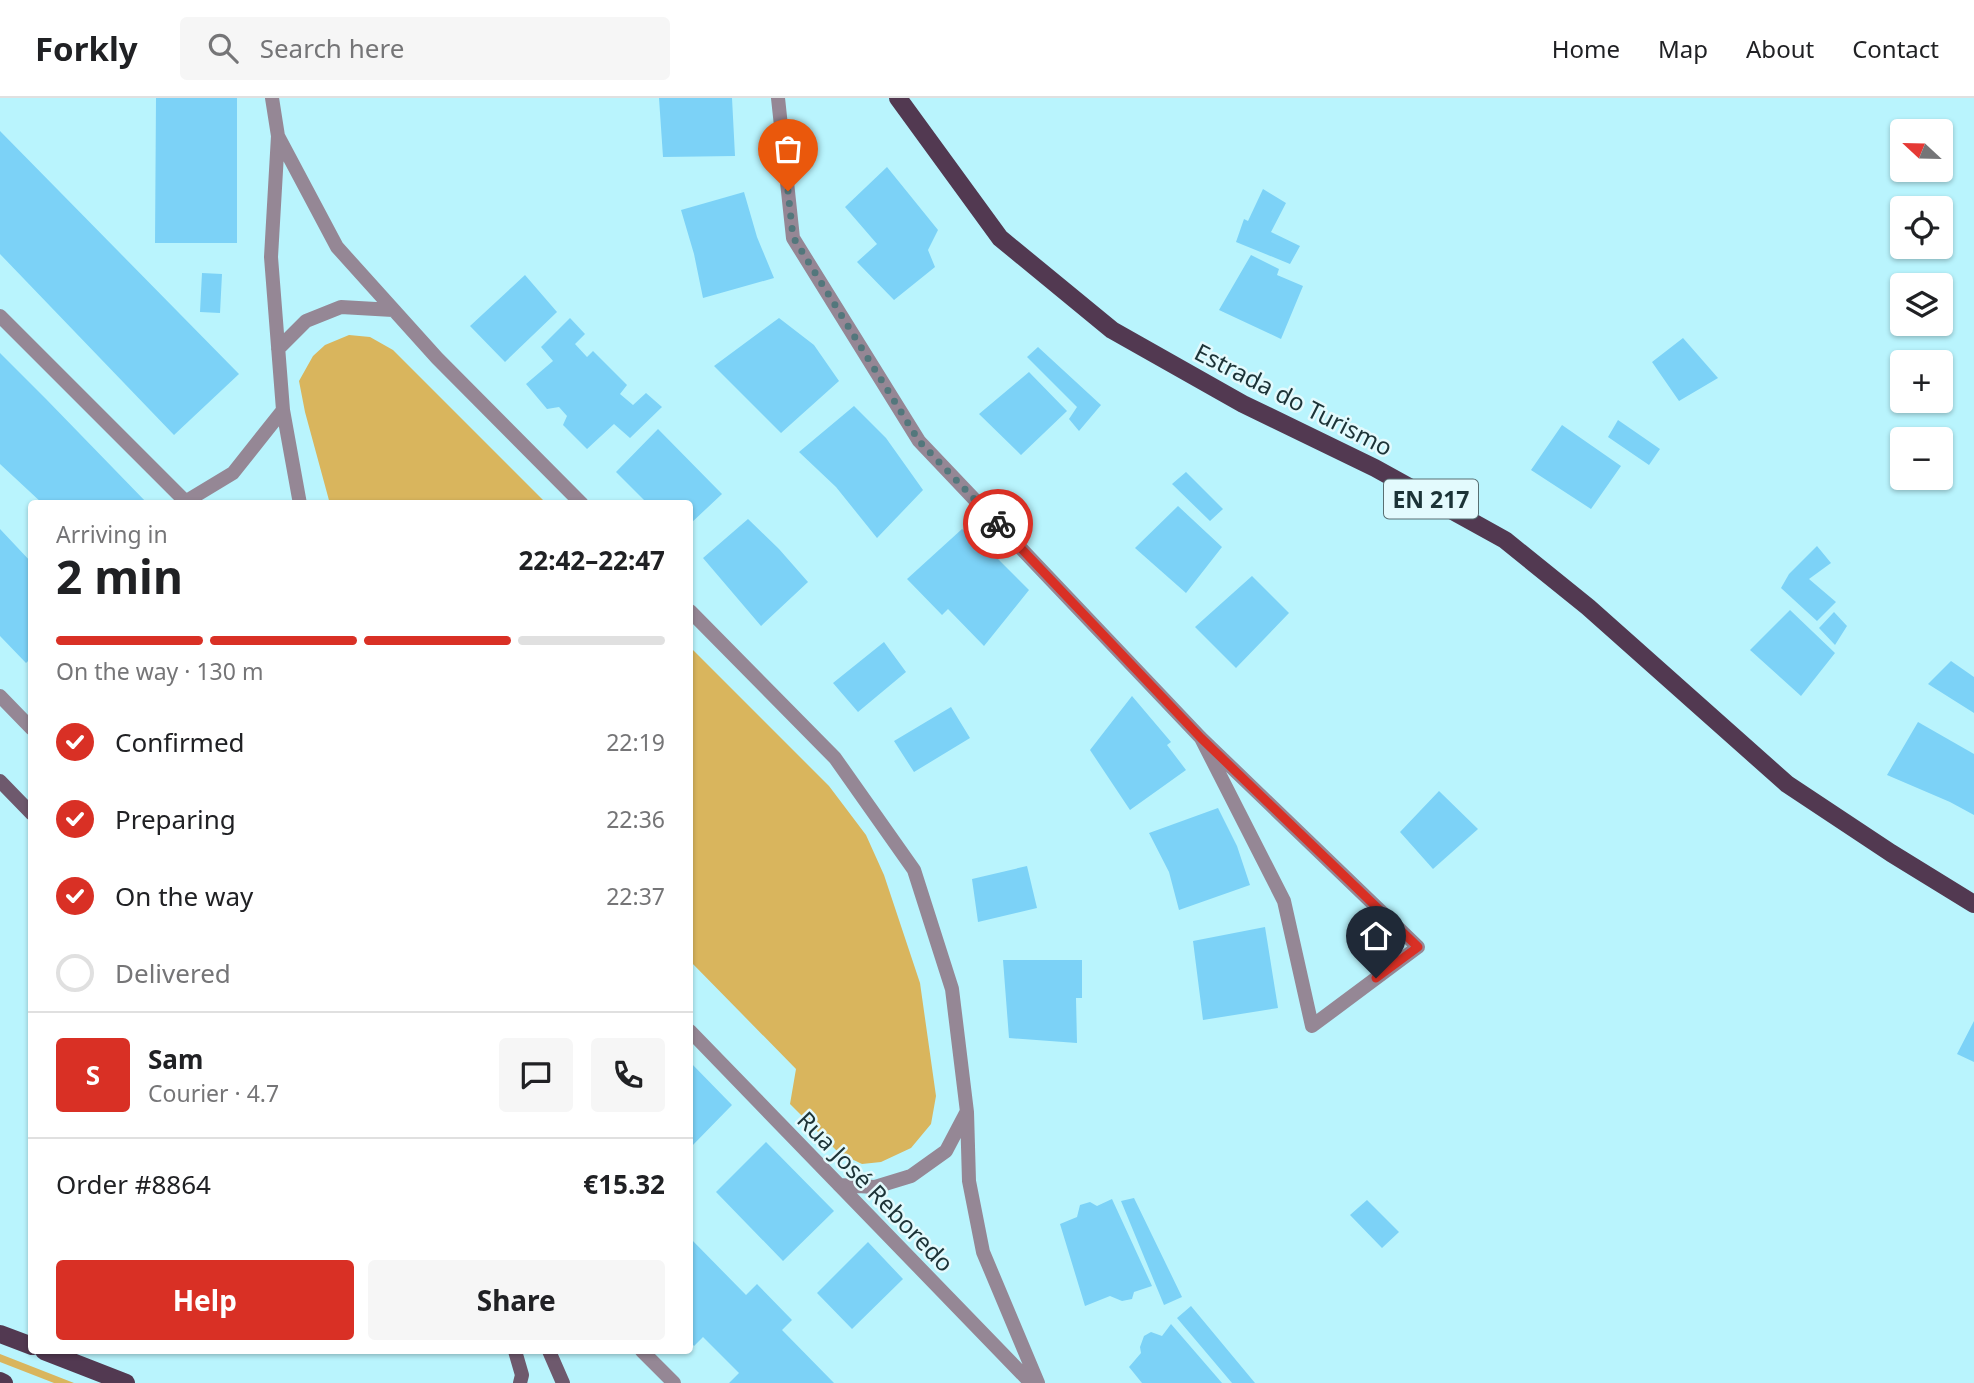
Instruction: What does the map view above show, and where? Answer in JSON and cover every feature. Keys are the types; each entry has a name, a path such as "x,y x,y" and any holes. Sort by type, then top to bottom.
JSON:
{"main road":[{"name":"Estrada do Turismo","path":"898,98 1000,238 1112,330 1243,404 1375,468 1505,540 1588,607 1787,784 1974,904"},
{"path":"0,1334 28,1344"},
{"path":"52,1354 126,1383"}],"street":[{"path":"272,98 278,136 271,257 283,410 299,500"},
{"path":"778,98 793,237 919,441 1201,738 1418,947 1312,1026 1284,901 1201,738"},
{"path":"278,136 337,247 437,358 578,500"},
{"path":"278,349 306,321 341,307 393,310"},
{"path":"0,317 184,500"},
{"path":"192,500 233,473 283,410"},
{"name":"Rua José Reboredo","path":"693,614 835,758 914,870 953,989 967,1112 969,1181 983,1252 1038,1383"},
{"path":"0,696 28,725"},
{"path":"0,781 28,810"},
{"name":"Rua José Reboredo","path":"693,1034 1031,1383"},
{"path":"839,1185 875,1187 911,1176 946,1151 967,1112"},
{"path":"516,1354 522,1375 520,1383"},
{"path":"550,1354 563,1383"},
{"path":"645,1354 674,1383"}],"shaded area":[{"path":"349,335 370,337 393,350 543,500 329,500 299,381 313,356 325,345"},
{"path":"693,650 829,786 866,835 884,875 920,983 936,1096 931,1124 911,1148 881,1162 862,1164 839,1153 790,1104 796,1069 693,964"},
{"path":"0,1354 74,1383 54,1383 0,1362"}],"building":[{"path":"156,98 237,98 237,243 155,243"},
{"path":"659,98 732,98 735,156 663,157"},
{"path":"0,131 239,374 174,435 0,254"},
{"path":"887,167 938,230 928,250 935,267 894,300 857,262 877,244 845,207"},
{"path":"1263,189 1286,203 1271,232 1300,246 1290,264 1236,242 1244,219 1248,221"},
{"path":"744,192 757,237 774,278 703,298 681,210"},
{"path":"1251,255 1279,269 1277,275 1303,286 1281,339 1219,310"},
{"path":"202,273 222,274 220,313 200,312"},
{"path":"525,275 557,312 505,362 470,326"},
{"path":"570,318 585,334 575,344 587,357 593,351 627,385 620,394 633,405 646,393 662,407 630,438 614,424 587,449 563,425 567,416 559,407 547,409 526,384 553,361 541,347"},
{"path":"779,318 814,345 839,381 781,433 714,366"},
{"path":"1683,338 1718,378 1679,401 1652,362"},
{"path":"1038,347 1101,405 1079,431 1069,419 1077,407 1027,357"},
{"path":"0,353 144,500 39,500 0,464"},
{"path":"1029,372 1067,411 1021,455 979,414"},
{"path":"854,406 886,438 923,490 877,538 836,487 799,452"},
{"path":"1618,420 1660,449 1649,465 1608,437"},
{"path":"1562,425 1621,466 1591,509 1531,470"},
{"path":"658,429 722,494 693,521 693,500 644,500 616,472"},
{"path":"1186,472 1223,509 1210,521 1172,484"},
{"path":"1178,506 1222,547 1186,593 1135,548"},
{"path":"748,519 808,582 761,626 703,558"},
{"path":"0,529 28,559 28,661 26,663 0,636"},
{"path":"962,529 997,558 1029,590 984,646 948,609 942,615 907,579"},
{"path":"1817,546 1831,563 1809,579 1836,602 1817,621 1781,588 1789,574"},
{"path":"1252,576 1289,613 1236,668 1195,627"},
{"path":"1790,610 1835,653 1801,696 1750,650"},
{"path":"1834,612 1847,626 1835,645 1819,628"},
{"path":"884,642 906,672 858,712 833,683"},
{"path":"1951,661 1974,677 1974,713 1928,684"},
{"path":"1132,696 1171,742 1167,745 1186,770 1130,810 1090,750"},
{"path":"951,707 970,738 914,772 894,741"},
{"path":"1918,722 1974,754 1974,815 1887,775"},
{"path":"1439,791 1478,829 1433,869 1400,832"},
{"path":"1218,808 1237,846 1250,885 1179,910 1169,872 1149,833"},
{"path":"1027,866 1037,908 978,922 972,879"},
{"path":"1265,927 1278,1008 1203,1020 1193,941"},
{"path":"1003,960 1082,960 1082,998 1076,998 1077,1043 1009,1038"},
{"path":"1974,1021 1974,1062 1957,1054"},
{"path":"693,1065 732,1105 693,1145"},
{"path":"766,1142 834,1211 783,1261 716,1192"},
{"path":"1134,1198 1182,1297 1164,1305 1121,1201"},
{"path":"1112,1199 1152,1286 1134,1292 1132,1299 1122,1301 1110,1296 1085,1306 1060,1224 1077,1217 1080,1205 1090,1202 1097,1206"},
{"path":"1367,1200 1399,1232 1382,1248 1350,1215"},
{"path":"693,1241 746,1295 757,1284 792,1320 782,1330 834,1383 729,1383 739,1373 703,1337 694,1346"},
{"path":"868,1242 903,1279 852,1329 817,1293"},
{"path":"1191,1306 1255,1383 1232,1383 1177,1318"},
{"path":"1171,1324 1222,1383 1142,1383 1129,1367 1141,1353 1144,1336 1151,1332 1162,1336"}],"way so far":[{"path":"788,191 793,237 919,441 998,524"}],"route":[{"path":"998,524 1201,738 1418,947 1376,978"}]}
